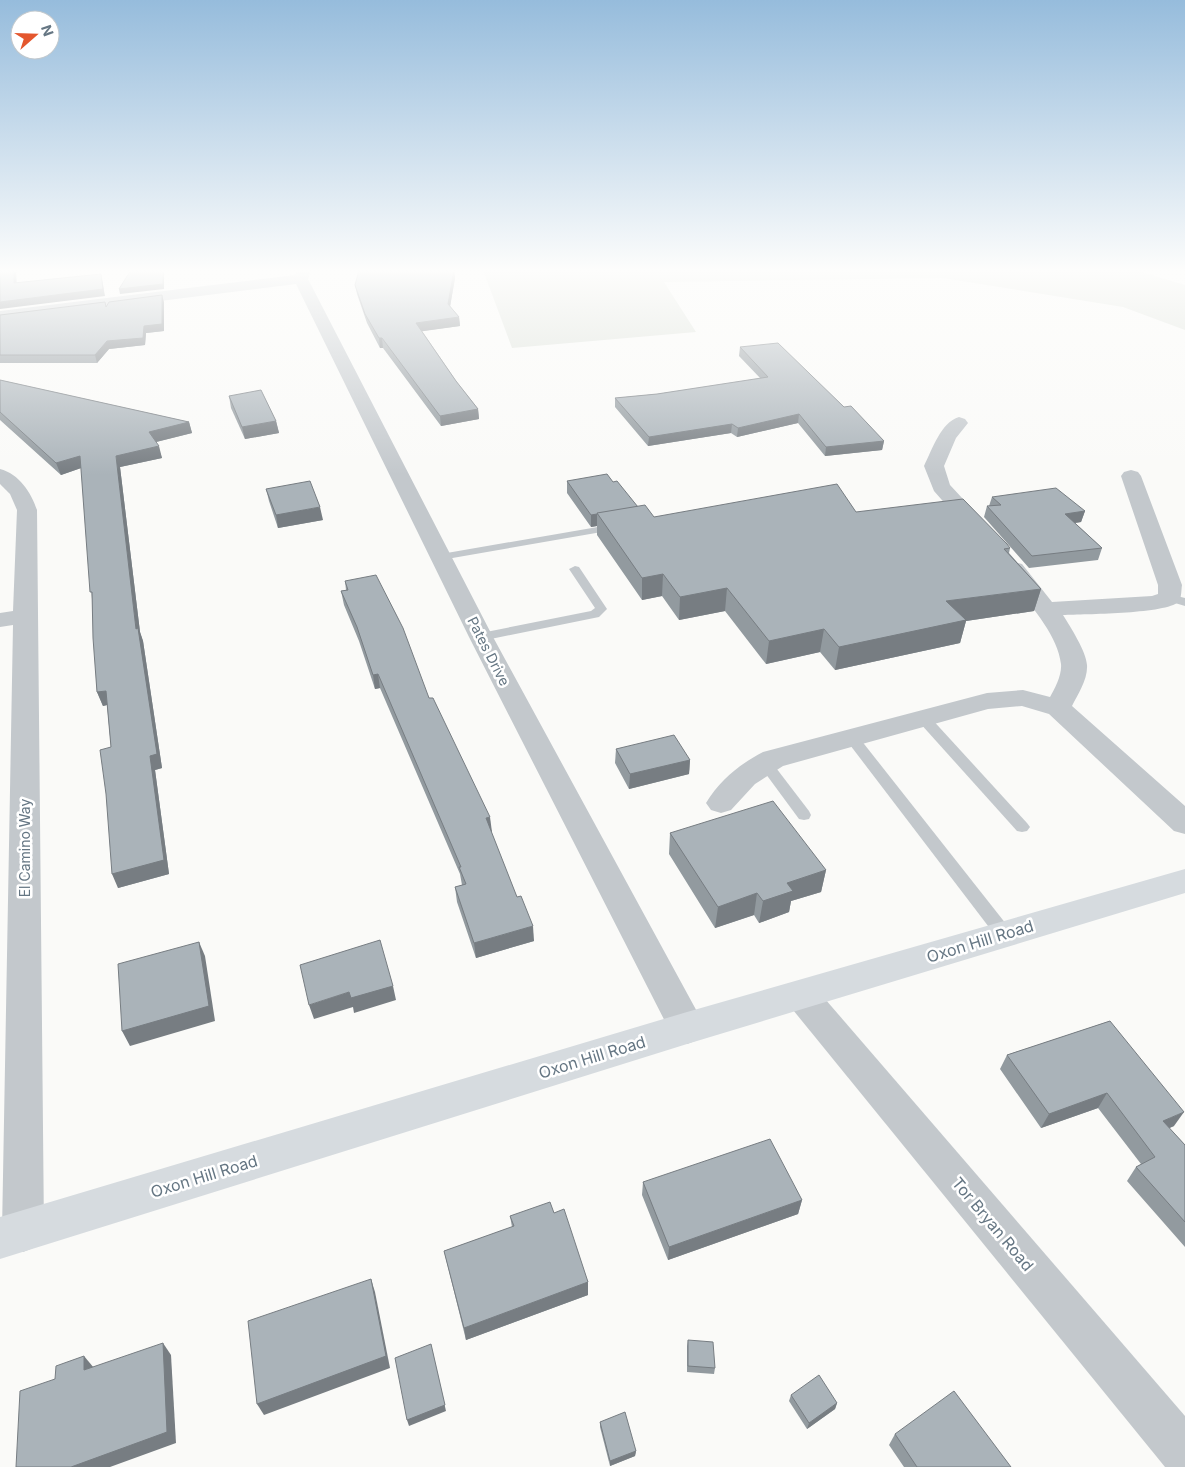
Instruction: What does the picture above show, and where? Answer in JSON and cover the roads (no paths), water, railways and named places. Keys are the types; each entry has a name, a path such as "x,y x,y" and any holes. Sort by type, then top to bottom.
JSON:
{"main road":[{"name":"Oxon Hill Road","path":"11,1235 687,1028 1185,881"}],"street":[{"name":"Pates Drive","path":"334,338 481,637 687,1028"},
{"path":"959,423 948,436 943,450 938,456 934,466 936,477 940,487 1032,588 1065,640 1074,665 1071,681 1058,708"},
{"name":"El Camino Way","path":"0,475 15,486 23,498 27,510 12,618 11,1235"},
{"path":"1046,609 1177,600 1132,476"},
{"path":"721,803 737,782 754,768 773,758 987,701 1023,698 1058,708 1185,823"},
{"name":"Tor Bryan Road","path":"801,995 1185,1453"}],"lane":[{"path":"441,557 626,526"},
{"path":"481,637 595,614 601,609 576,570"},
{"path":"924,719 1022,827"},
{"path":"852,738 1004,934"},
{"path":"765,763 804,815"}]}
